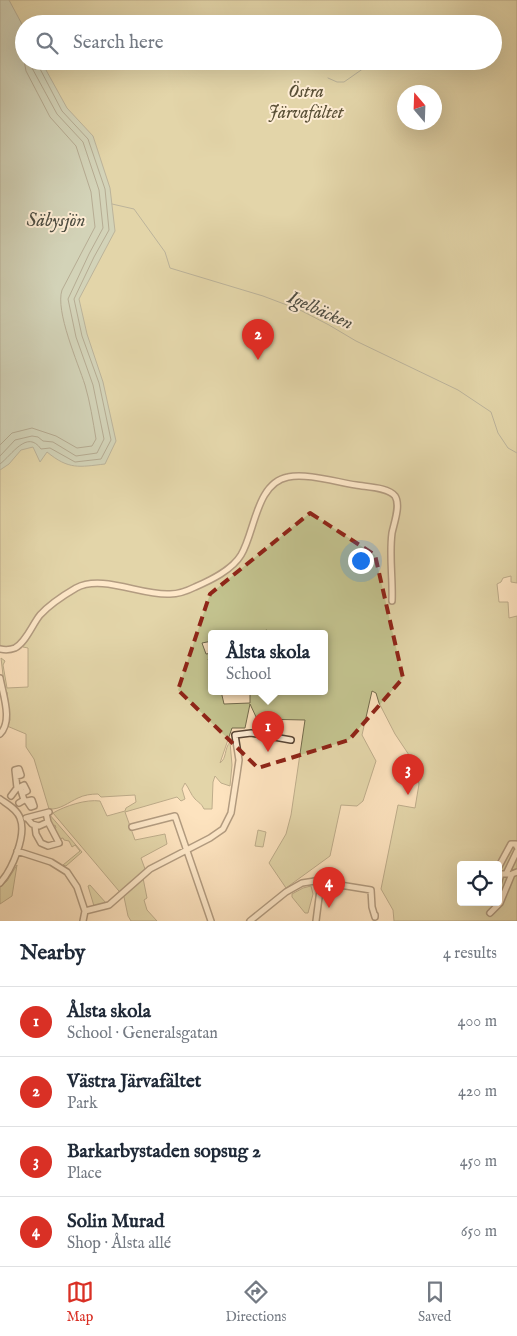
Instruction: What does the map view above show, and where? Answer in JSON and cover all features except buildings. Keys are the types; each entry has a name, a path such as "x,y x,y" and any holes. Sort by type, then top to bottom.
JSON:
{"street":[{"path":"0,649 12,649 18,645 49,606 78,586 108,584 169,594 183,592 224,572 241,556 263,498 273,485 287,477 303,476 352,484 388,491 394,496 398,503 392,537 392,602"},
{"path":"0,678 2,706 7,723 0,734"},
{"path":"85,911 109,905 150,869 217,834 223,829 229,819 238,766 235,735 251,733 290,740"},
{"path":"16,776 23,793 23,801"},
{"path":"11,796 19,787"},
{"path":"0,799 13,809 21,819 21,837 17,852 7,876 0,883"},
{"path":"21,819 48,812 48,822 59,843 48,846 41,844 34,830 35,826 27,818"},
{"path":"132,826 175,816 211,921"},
{"path":"35,826 48,822"},
{"path":"490,913 500,903 505,890 504,857 511,844 516,844 517,846"},
{"path":"505,872 517,851"},
{"path":"17,852 52,862 74,879 85,911 83,921"},
{"path":"504,857 512,861"},
{"path":"250,921 286,892 302,882 309,881 371,890 372,907 375,917 374,915"},
{"path":"316,921 321,882"}],"highlighted area":[{"path":"310,513 375,555 403,678 349,740 258,768 178,690 210,594"}],"green space":[{"name":"Östra Järvafältet","path":"0,0 517,0 517,583 511,582 511,576 503,578 497,584 499,602 508,602 509,618 517,616 517,921 394,921 393,910 381,889 398,805 415,808 419,784 415,764 395,734 376,693 372,691 362,735 376,761 363,801 357,806 341,805 330,856 286,888 269,863 286,834 291,815 305,720 257,719 250,704 245,728 232,728 220,763 224,759 230,742 232,765 230,786 221,783 215,776 212,809 204,809 185,783 182,789 185,799 181,801 177,797 125,812 135,840 165,834 167,844 141,858 145,869 142,873 147,898 144,900 147,910 157,921 131,921 124,897 53,813 76,804 100,801 107,816 125,811 126,808 136,802 135,795 101,797 98,794 88,795 61,807 49,809 34,759 26,747 26,734 7,726 10,720 1,658 5,661 3,665 7,688 28,687 28,648 23,647 19,642 14,646 3,647 0,645"},
{"path":"49,814 82,852 66,866 63,865 80,851 75,845 72,847 69,841 63,838 59,839"},
{"path":"258,830 266,832 263,847 255,846"},
{"path":"17,865 12,896 0,904 0,887 7,881"},
{"path":"90,885 106,903 94,906 88,886"},
{"path":"311,886 313,894 308,913 305,913 292,897 292,894"}],"water":[{"name":"Säbysjön","path":"0,0 9,0 17,15 15,15 15,70 46,70 67,108 93,136 110,188 115,231 79,299 87,334 103,382 116,441 105,464 75,466 62,462 47,452 40,462 33,447 21,450 9,464 0,470"}],"waterway":[{"path":"328,78 337,82 344,82 361,70"},
{"name":"Igelbäcken","path":"112,204 134,209 165,252 170,268 263,296 300,310 356,341 458,390 491,412 498,433 508,448 517,453"}],"place":[{"name":"Västra Järvafältet","path":"258,360"},
{"name":"Ålsta skola","path":"268,752"},
{"name":"Barkarbystaden sopsug 2","path":"408,795"},
{"name":"Solin Murad","path":"329,908"}]}
